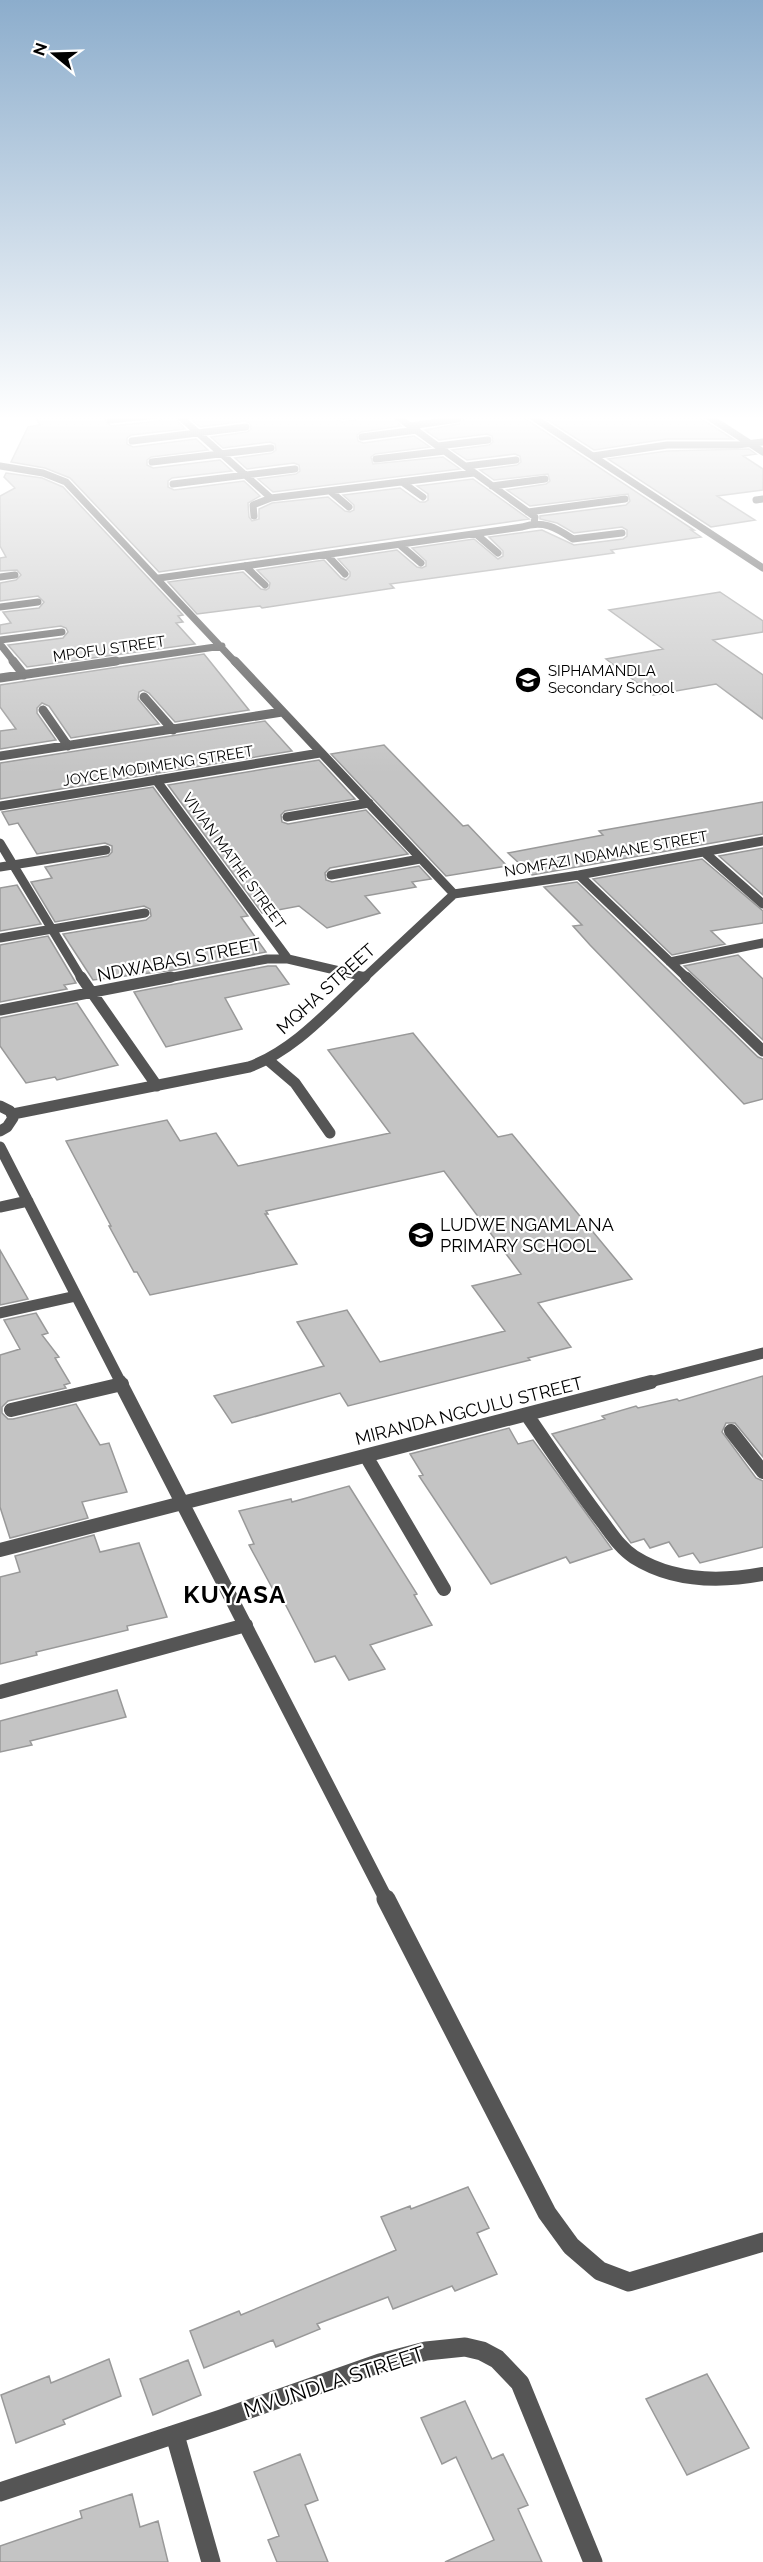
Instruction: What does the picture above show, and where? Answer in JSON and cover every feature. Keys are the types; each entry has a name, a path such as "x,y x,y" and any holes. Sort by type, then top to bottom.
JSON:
{"street":[{"path":"117,535 454,894"},
{"path":"159,578 472,535"},
{"path":"477,535 498,553"},
{"path":"568,535 573,538 607,535"},
{"path":"712,535 763,568"},
{"path":"400,545 421,563"},
{"path":"327,555 345,574"},
{"path":"245,566 265,585"},
{"path":"0,577 15,575"},
{"path":"0,607 38,602"},
{"path":"24,675 0,642 62,632"},
{"name":"MPOFU STREET","path":"0,678 222,646"},
{"path":"144,697 172,730"},
{"path":"43,710 68,746"},
{"path":"0,756 282,712"},
{"name":"JOYCE MODIMENG STREET","path":"0,806 320,753"},
{"name":"VIVIAN MATHE STREET","path":"156,780 288,959"},
{"path":"287,817 369,803"},
{"name":"NOMFAZI NDAMANE STREET","path":"454,894 579,875 763,841"},
{"path":"0,843 90,993 157,1086"},
{"path":"0,867 106,850"},
{"path":"704,852 763,904"},
{"path":"331,875 420,859"},
{"path":"579,875 763,1051"},
{"name":"MQHA STREET","path":"13,1114 249,1067 268,1060 303,1035 454,894"},
{"path":"0,938 145,913"},
{"path":"670,962 763,943"},
{"name":"NDWABASI STREET","path":"0,1010 250,961 288,959 365,977"},
{"path":"268,1060 295,1083 330,1133"},
{"path":"0,1106 13,1114 12,1123 0,1131"},
{"path":"0,1147 547,2213 570,2246 600,2271 629,2282 763,2242"},
{"path":"0,1208 28,1202"},
{"path":"0,1313 76,1296"},
{"name":"MIRANDA NGCULU STREET","path":"0,1550 763,1353"},
{"path":"11,1410 122,1384"},
{"path":"527,1415 599,1518 618,1542 633,1556 654,1567 692,1576 733,1579 763,1574"},
{"path":"731,1431 763,1472"},
{"path":"366,1456 444,1589"},
{"path":"0,1692 246,1625"},
{"name":"MVUNDLA STREET","path":"0,2492 421,2351 466,2347 494,2356 510,2369 520,2383 593,2562"},
{"path":"175,2435 211,2562"}],"building":[{"path":"0,535 108,535 183,615 178,616 183,622 176,623 195,644 27,667 8,645 63,638 68,632 61,626 0,634 0,625 11,623 3,612 39,608 44,602 38,596 0,601 0,583 16,580 21,575 17,570 0,571 0,558 6,557 0,546"},
{"path":"124,535 420,535 159,572"},
{"path":"552,535 574,545 623,539 627,536 698,535 701,537 611,550 614,553 390,584 394,588 262,608 260,606 197,614 168,582 243,572 261,589 266,590 270,583 257,570 324,560 341,578 346,580 350,572 338,559 397,550 417,567 422,568 426,566 426,561 412,548 474,539 498,559 503,556 503,551 489,537"},
{"path":"720,592 763,621 763,632 713,640 763,675 763,719 716,684 653,695 606,659 663,649 609,610"},
{"path":"204,654 249,710 175,722 149,693 143,690 139,692 138,699 159,724 71,738 49,706 42,703 37,708 37,713 56,740 0,749 0,731 16,729 0,707 0,685"},
{"path":"265,721 292,751 0,799 0,763"},
{"path":"384,745 463,826 468,825 507,866 446,876 331,754"},
{"path":"319,760 355,799 285,811 281,815 282,822 288,824 366,810 408,854 330,868 325,873 326,880 332,882 419,866 431,879 412,882 416,887 365,896 380,913 327,928 299,906 262,913 168,785"},
{"path":"153,787 248,916 241,917 266,952 174,970 93,980 63,934 146,920 151,916 150,909 144,906 55,922 31,882 52,878 45,867 108,856 112,852 112,846 105,843 37,854 18,823 9,825 2,812"},
{"path":"763,802 763,834 532,875 508,853 603,835 599,831"},
{"path":"763,848 763,895 719,856"},
{"path":"702,859 763,911 763,923 711,931 725,944 672,955 593,879"},
{"path":"577,882 758,1057 763,1059 763,1099 744,1104 590,945 573,926 582,925 544,887"},
{"path":"17,885 41,924 0,931 0,888"},
{"path":"48,936 76,983 64,985 67,989 0,1002 0,945"},
{"path":"738,955 763,979 763,1040 684,966"},
{"path":"276,966 289,984 225,998 242,1029 166,1047 134,992"},
{"path":"77,1003 118,1065 57,1080 55,1077 26,1083 0,1046 0,1018"},
{"path":"413,1033 498,1137 512,1134 632,1279 538,1303 571,1347 528,1358 530,1360 348,1406 340,1393 232,1423 214,1396 324,1366 297,1322 347,1310 380,1362 505,1331 472,1286 521,1274 444,1171 266,1211 268,1214 265,1214 297,1264 150,1295 137,1272 134,1272 66,1141 167,1120 180,1141 216,1133 238,1166 390,1133 328,1050"},
{"path":"0,1250 28,1299 0,1305"},
{"path":"36,1313 48,1333 42,1335 59,1357 55,1358 70,1383 64,1385 66,1388 8,1401 2,1407 2,1413 8,1419 13,1419 76,1404 100,1445 109,1443 127,1492 82,1502 88,1518 10,1538 0,1507 0,1355 20,1349 4,1320"},
{"path":"763,1376 763,1457 735,1423 726,1423 722,1432 756,1478 763,1481 763,1547 700,1563 693,1553 679,1557 669,1542 650,1548 644,1539 631,1543 552,1434 605,1419 602,1416 636,1406 638,1408 677,1399 679,1401"},
{"path":"509,1428 518,1444 533,1440 612,1549 570,1563 566,1557 491,1584 419,1476 423,1475 410,1454"},
{"path":"349,1486 417,1594 414,1595 432,1625 370,1645 385,1669 349,1680 335,1656 315,1662 281,1596 277,1597 249,1545 254,1544 239,1511 291,1499 292,1502"},
{"path":"94,1535 100,1552 139,1543 167,1617 127,1626 128,1630 36,1652 37,1655 0,1664 0,1577 20,1572 15,1556"},
{"path":"117,1690 126,1717 30,1741 32,1745 0,1752 0,1721"},
{"path":"468,2187 489,2228 477,2233 497,2274 455,2291 452,2286 393,2309 388,2297 317,2324 320,2329 276,2347 273,2340 204,2368 190,2331 239,2311 241,2315 396,2250 381,2217 410,2206 411,2209"},
{"path":"109,2359 121,2396 63,2420 65,2424 16,2443 1,2395 49,2376 51,2383"},
{"path":"188,2360 201,2395 153,2415 140,2379"},
{"path":"707,2374 749,2448 687,2475 646,2399"},
{"path":"465,2401 492,2459 503,2454 528,2505 518,2509 542,2562 445,2562 494,2540 456,2457 442,2464 421,2418"},
{"path":"300,2454 318,2500 305,2505 328,2562 277,2562 268,2540 279,2536 254,2472"},
{"path":"132,2494 140,2527 158,2521 168,2562 0,2562 0,2546 82,2518 80,2511"}],"place":[{"name":"SIPHAMANDLA Secondary School","path":"528,680"},
{"name":"LUDWE NGAMLANA PRIMARY SCHOOL","path":"421,1235"}],"district":[{"name":"KUYASA","path":"235,1595"}]}
